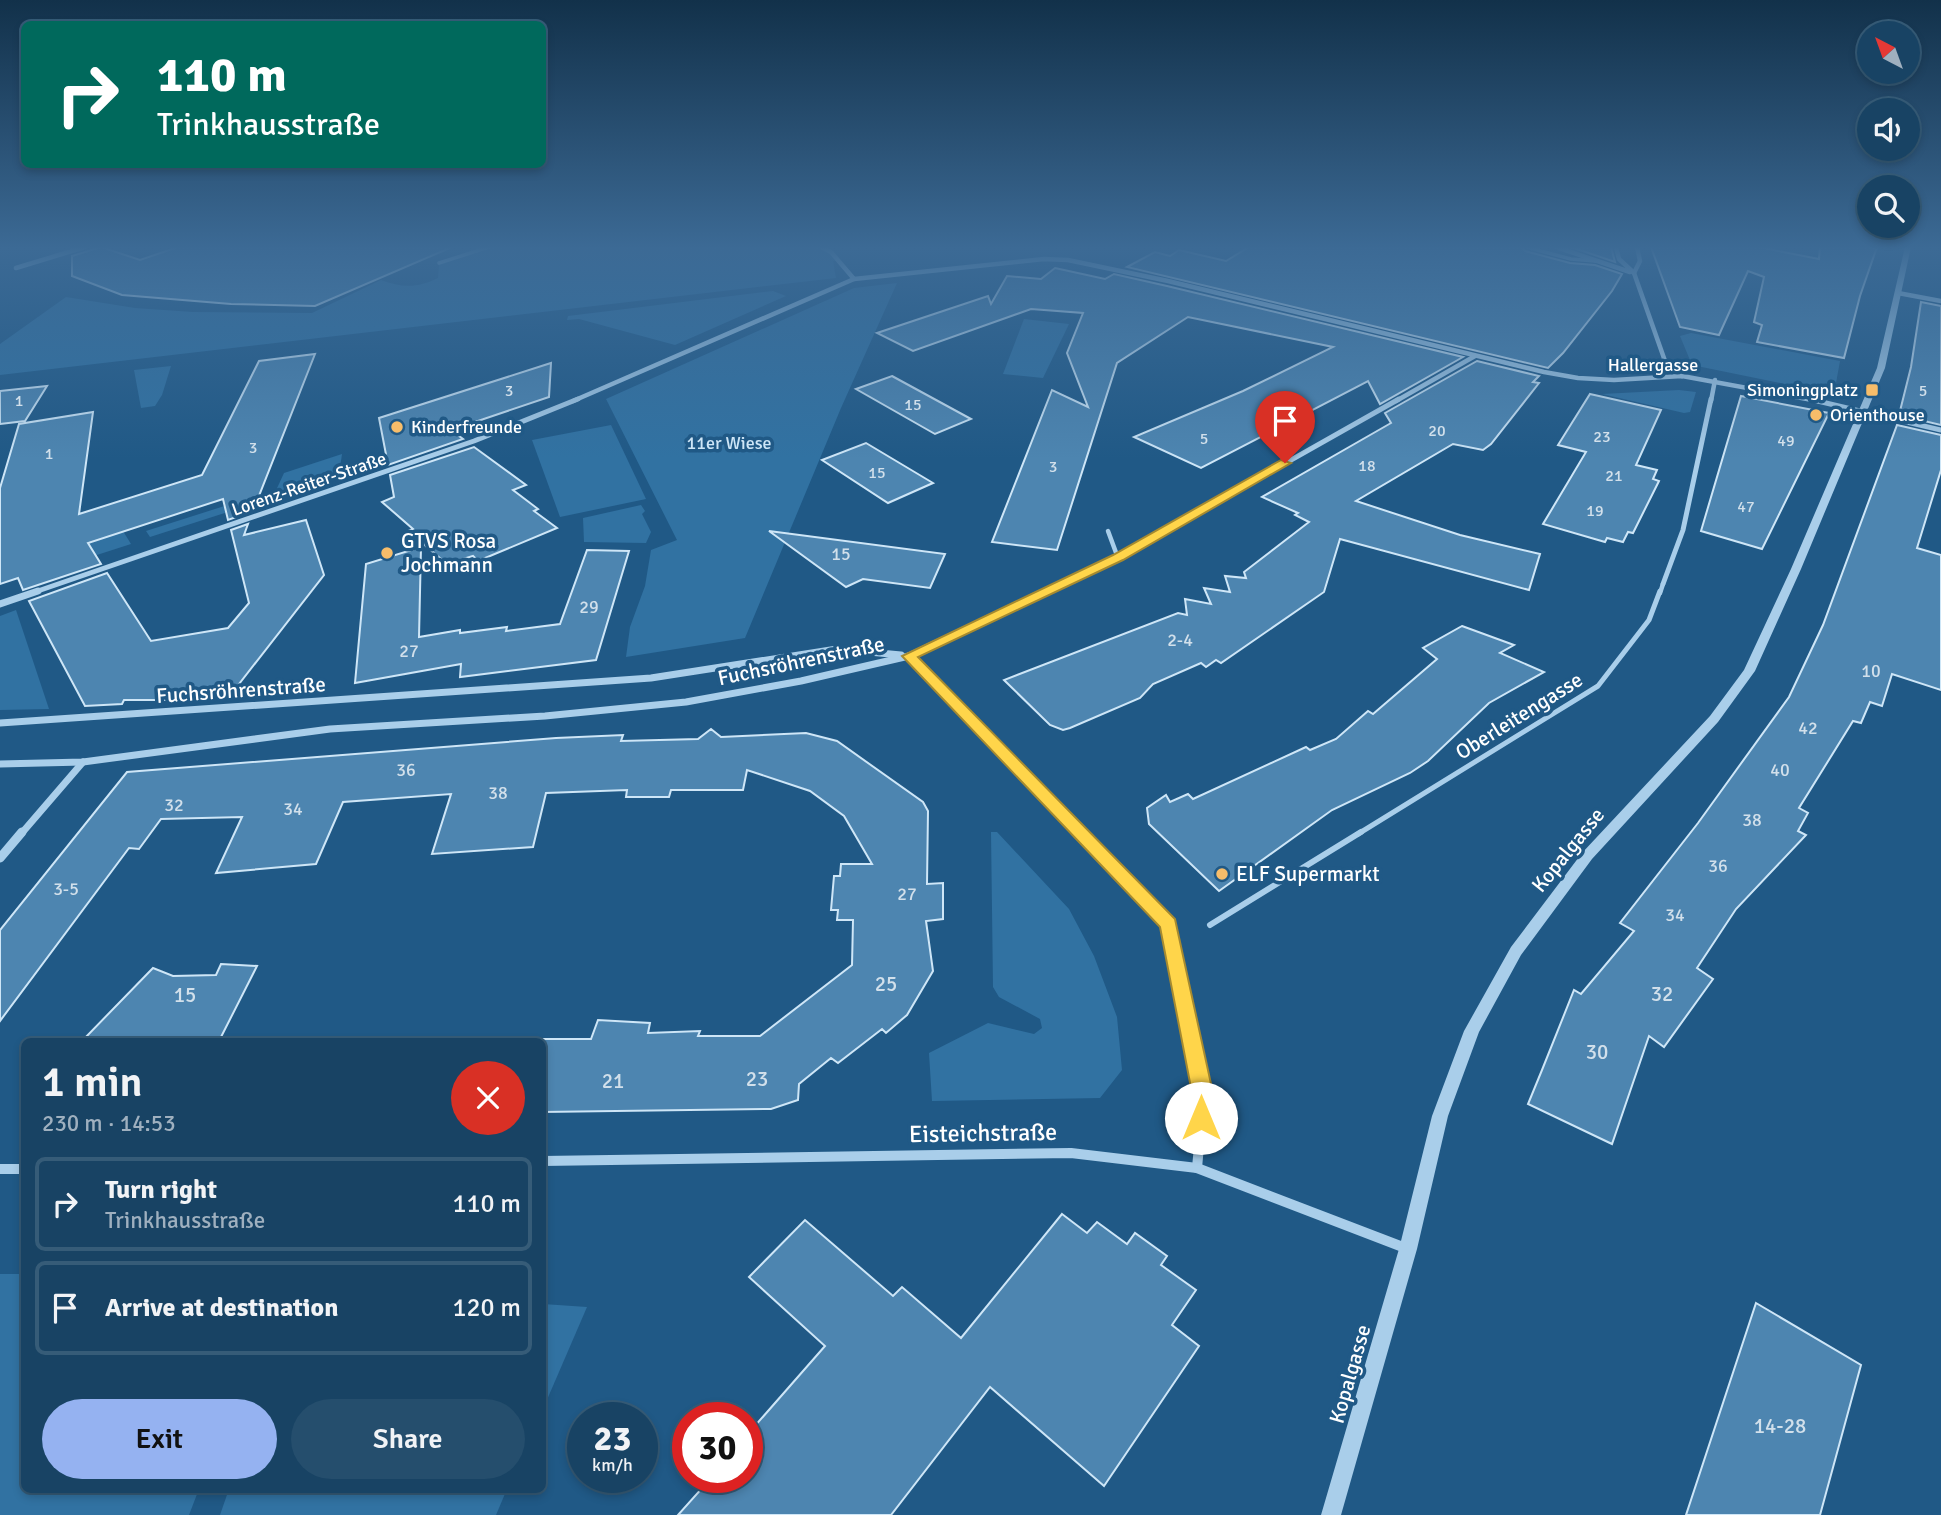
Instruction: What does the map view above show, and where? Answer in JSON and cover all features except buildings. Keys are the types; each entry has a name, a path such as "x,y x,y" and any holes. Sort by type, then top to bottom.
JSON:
{"street":[{"name":"Lorenz-Reiter-Straße","path":"0,604 474,442 767,318"},
{"name":"Hallergasse","path":"1318,318 1578,378 1614,380 1682,376 1715,380"},
{"path":"1650,318 1665,361 1682,376"},
{"name":"Kopalgasse","path":"1331,1515 1408,1249 1440,1116 1472,1031 1516,951 1587,856 1714,719 1749,671 1796,569 1881,368 1892,318"},
{"path":"1197,1168 1203,1093 1168,924 909,656 1118,558 1475,356"},
{"path":"1715,380 1863,410 1941,430"},
{"name":"Oberleitengasse","path":"1663,584 1683,530 1715,380"},
{"name":"Fuchsröhrenstraße","path":"0,723 651,678 837,649 909,656"},
{"name":"Fuchsröhrenstraße","path":"0,764 83,762 330,729 545,716 686,702 801,681 909,656"},
{"path":"0,858 83,762"},
{"name":"Eisteichstraße","path":"546,1161 1071,1153 1197,1168 1408,1249"},
{"path":"0,1169 21,1169"}],"lane":[{"path":"1108,531 1118,558"},
{"name":"Oberleitengasse","path":"1210,925 1598,686 1649,620 1663,584"}],"green space":[{"path":"37,318 494,318 0,375 0,344"},
{"path":"568,318 737,318 675,345 579,319 567,320"},
{"name":"11er Wiese","path":"788,318 881,318 745,638 626,657 630,627 645,586 651,550 677,540 606,399"},
{"path":"1024,319 1069,324 1043,378 1003,374"},
{"path":"1691,333 1840,361 1834,394 1692,365 1680,336"},
{"path":"171,366 162,395 155,406 141,408 134,370"},
{"path":"1679,390 1696,392 1690,412 1684,413 1602,394"},
{"path":"611,425 646,499 560,517 532,440"},
{"path":"342,454 339,475 273,497 284,473"},
{"path":"262,494 259,502 150,537 146,531"},
{"path":"641,505 645,511 642,514 651,532 646,543 584,542 583,518"},
{"path":"123,531 131,544 72,563 65,550"},
{"path":"16,610 49,709 0,710 0,616"},
{"path":"991,832 997,832 1069,909 1094,956 1117,1017 1122,1070 1100,1098 932,1101 929,1053 988,1023 1034,1034 1042,1028 1040,1019 999,997 993,987"},
{"path":"0,1274 21,1274 21,1493 197,1493 189,1515 0,1515"},
{"path":"546,1304 587,1307 546,1402"},
{"path":"228,1493 505,1493 496,1515 220,1515"}],"place":[{"name":"Simoningplatz","path":"1872,390"},
{"name":"Orienthouse","path":"1816,415"},
{"name":"Kinderfreunde","path":"397,427"},
{"name":"GTVS Rosa Jochmann","path":"387,553"},
{"name":"ELF Supermarkt","path":"1222,874"}],"route":[{"path":"1201,1118 1203,1093 1168,924 909,656 1118,558 1285,463"}]}
